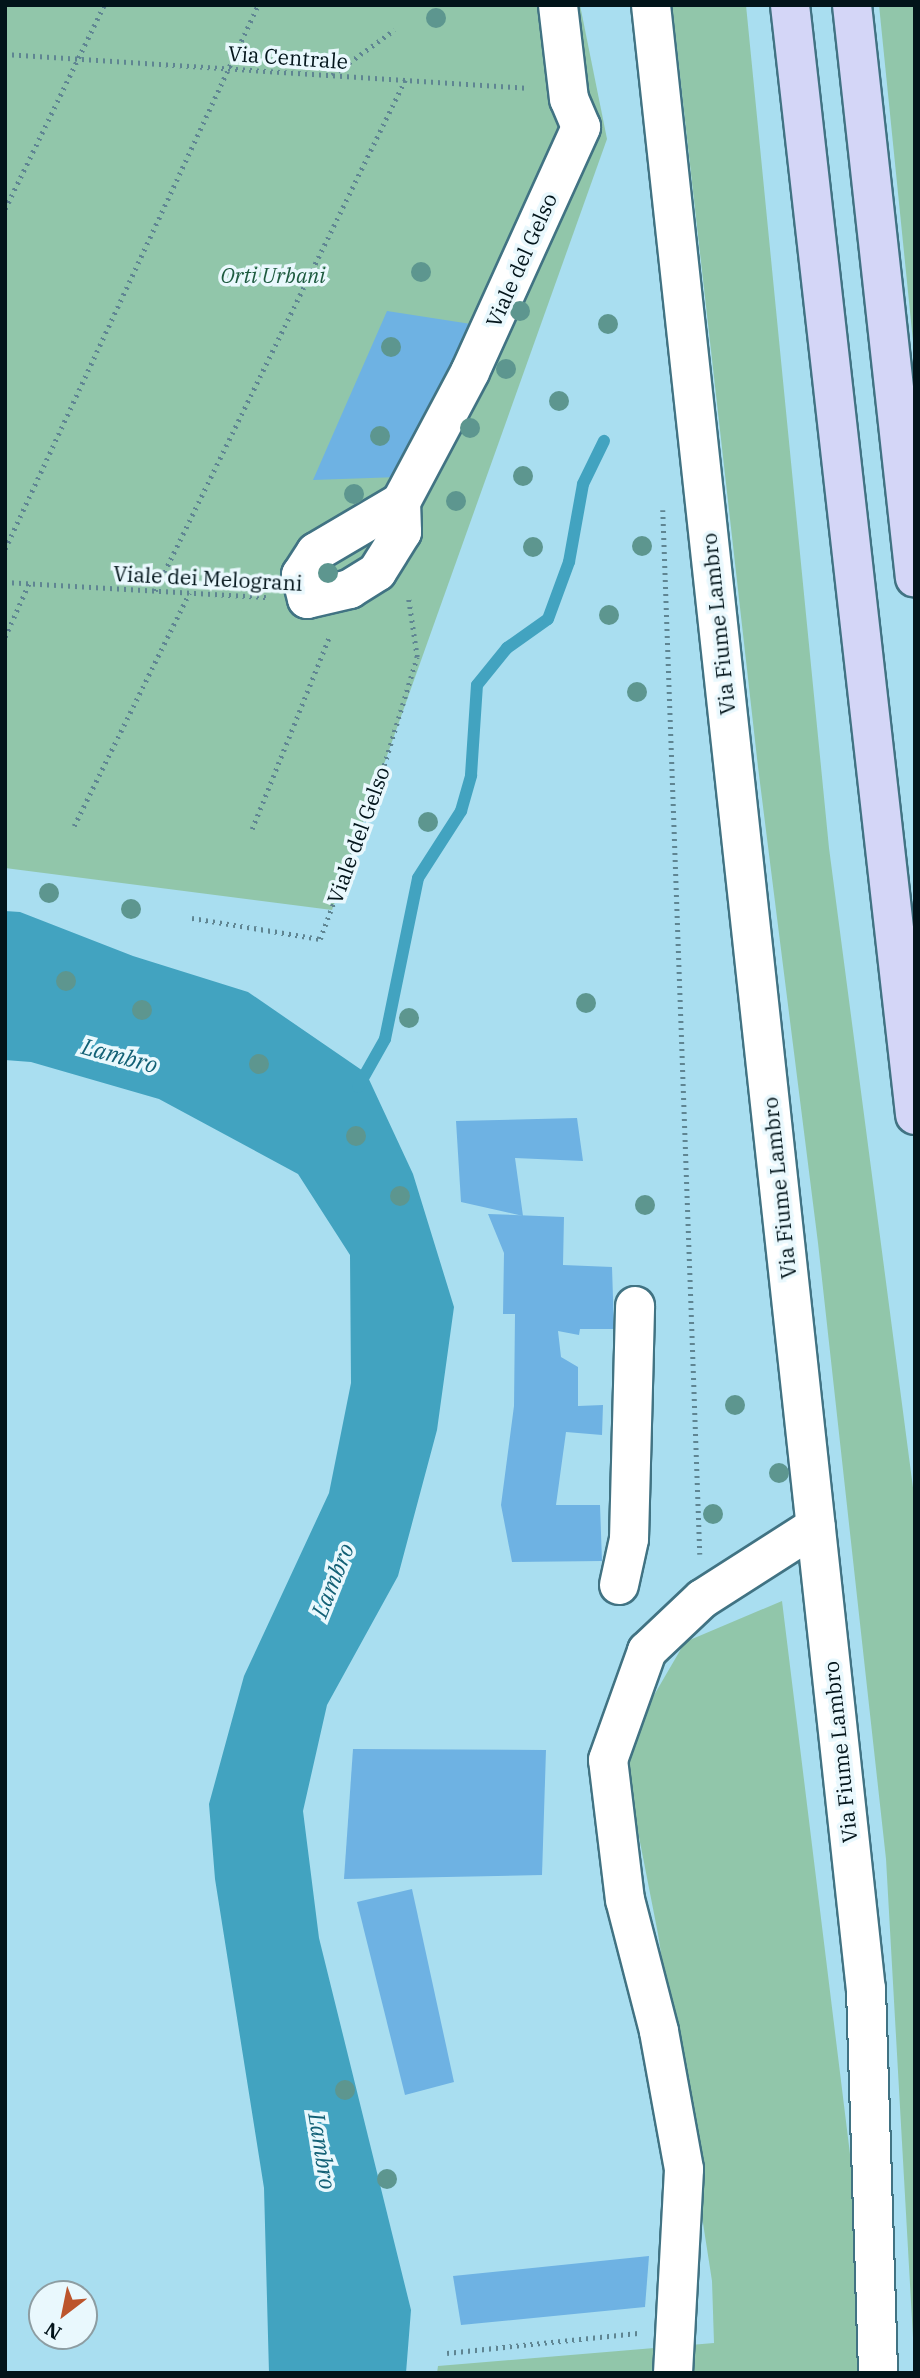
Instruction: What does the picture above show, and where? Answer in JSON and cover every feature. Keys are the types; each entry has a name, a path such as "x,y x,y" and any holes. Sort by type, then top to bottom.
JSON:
{"main road":[{"path":"790,5 915,1115"},
{"path":"852,5 903,405 915,579"}],"street":[{"name":"Viale del Gelso","path":"307,599 301,575 316,552 402,517 581,127 568,90 558,5"},
{"name":"Via Fiume Lambro","path":"651,5 866,1989 878,2373"},
{"path":"619,1585 629,1539 635,1306"},
{"path":"673,2373 684,2169 659,2031 625,1900 608,1760 647,1651 702,1599 816,1526"}],"path":[{"path":"5,209 104,5"},
{"path":"5,549 258,5"},
{"path":"331,75 394,30"},
{"name":"Via Centrale","path":"5,54 568,90"},
{"path":"155,591 405,80"},
{"path":"663,494 702,1599"},
{"name":"Viale dei Melograni","path":"5,582 307,599"},
{"path":"5,637 29,583"},
{"path":"74,827 189,593"},
{"name":"Viale del Gelso","path":"192,918 320,939 382,772 417,657 409,605 397,604"},
{"path":"252,829 337,623"},
{"path":"447,2353 675,2331"}],"green space":[{"name":"Orti Urbani","path":"5,5 580,5 607,139 332,910 5,868"},
{"path":"672,5 746,5 829,848 915,1503 915,2373 886,1859 818,1243 758,767"},
{"path":"879,5 915,5 915,361"},
{"path":"782,1601 864,2268 865,2373 437,2373 438,2366 714,2343 712,2281 658,1934 622,1750 685,1642"}],"water":[{"name":"Lambro","path":"5,911 20,912 133,956 248,992 366,1073 413,1174 454,1307 437,1430 398,1576 327,1705 303,1811 319,1938 411,2310 406,2373 269,2373 264,2188 215,1879 209,1804 244,1676 329,1493 351,1383 350,1255 298,1174 159,1099 31,1062 5,1060"}],"building":[{"path":"387,311 471,324 399,477 313,480"},
{"path":"577,1118 583,1161 515,1158 523,1216 461,1202 456,1121"},
{"path":"488,1214 564,1217 563,1265 612,1267 614,1329 580,1329 579,1335 558,1331 561,1357 578,1367 578,1406 603,1405 602,1435 566,1432 556,1505 600,1505 602,1561 512,1562 501,1505 514,1406 515,1314 503,1314 504,1253"},
{"path":"353,1749 546,1750 542,1875 344,1879"},
{"path":"412,1889 454,2082 405,2095 357,1902"},
{"path":"649,2256 645,2307 461,2325 453,2276"}],"waterway":[{"path":"358,1087 385,1039 418,878 461,811 471,775 477,685 507,648 548,619 569,562 583,484 604,441"}]}
